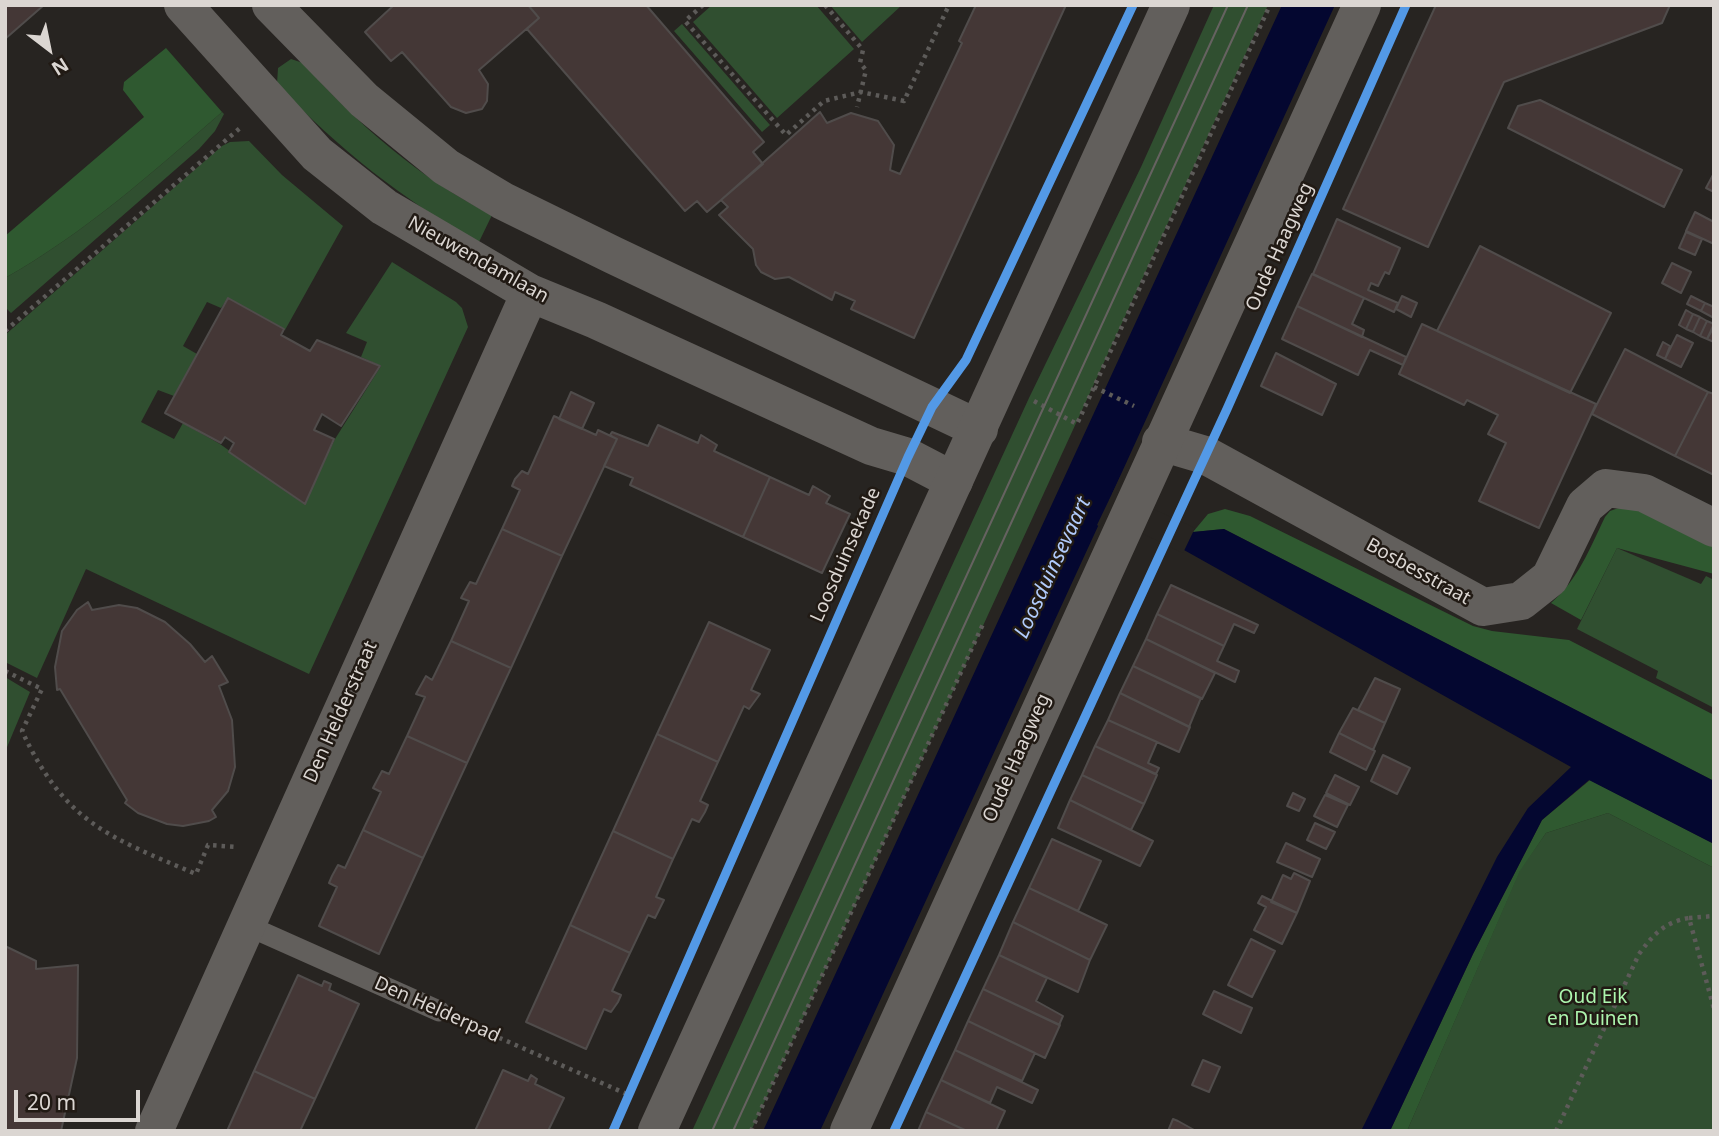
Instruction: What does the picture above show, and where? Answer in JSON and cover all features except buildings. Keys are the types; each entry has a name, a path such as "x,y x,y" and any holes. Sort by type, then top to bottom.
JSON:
{"street":[{"name":"Nieuwendamlaan","path":"183,5 317,154 384,207 530,293 596,320 870,446 908,457 954,481"},
{"path":"271,5 364,100 446,167 514,206 979,429"},
{"path":"657,1131 1171,5"},
{"name":"Oude Haagweg","path":"849,1131 1116,539 1154,457 1189,391 1362,5"},
{"name":"Den Helderstraat","path":"153,1131 530,293"},
{"path":"870,446 902,393"},
{"name":"Bosbesstraat","path":"1154,457 1205,455 1483,607 1521,601 1550,578 1585,506 1606,488 1644,493 1714,528"}],"lane":[{"name":"Den Helderpad","path":"246,925 439,1011"}],"path":[{"path":"703,5 685,20 786,135 824,102 861,92 904,101 949,5"},
{"path":"825,5 863,50 860,63 866,70 857,107"},
{"path":"1141,410 1094,387 1270,5"},
{"path":"5,331 270,103"},
{"path":"751,1131 983,624"},
{"path":"5,671 42,689 22,732 53,785 70,807 94,827 196,874 208,845 279,851"},
{"path":"1556,1131 1639,954 1662,927 1689,918 1714,916"},
{"path":"1689,918 1714,1009"},
{"path":"624,1107 635,1082"}],"green space":[{"path":"712,5 816,5 854,49 777,118 693,22"},
{"path":"830,5 902,5 862,42"},
{"path":"1214,5 1268,5 751,1131 692,1131 1029,398 1141,167"},
{"path":"682,24 770,125 762,132 674,31"},
{"path":"166,48 222,112 91,222 5,278 5,236 144,117 123,90 124,82"},
{"path":"291,59 303,63 367,128 414,167 492,215 478,244 422,208 324,131 277,84 278,68"},
{"path":"222,112 224,114 215,131 199,149 11,313 5,307 5,278 91,222"},
{"path":"249,141 282,175 343,226 285,330 228,298 221,308 207,302 183,346 197,354 174,396 158,390 141,422 174,439 183,423 220,444 304,504 335,439 381,366 361,357 367,342 346,333 392,262 456,302 462,308 468,327 309,674 86,569 37,678 5,662 5,335 222,146 230,142"},
{"path":"1627,505 1714,545 1714,574 1617,548 1581,620 1551,603 1576,574 1605,517 1610,511"},
{"path":"1225,509 1250,516 1473,626 1492,631 1569,640 1714,715 1714,781 1224,529 1193,532 1208,514"},
{"path":"1617,548 1701,584 1706,576 1714,580 1714,708 1656,678 1658,671 1577,629"},
{"path":"5,677 30,692 5,752"},
{"path":"1590,780 1714,844 1714,868 1608,813 1546,833 1520,871 1407,1131 1390,1131 1473,954 1542,820"},
{"name":"Oud Eik en Duinen","path":"1608,813 1714,868 1714,1131 1407,1131 1520,870 1546,833"}],"water":[{"name":"Loosduinsevaart","path":"1282,5 1335,5 1112,494 1193,532 1224,529 1714,781 1714,844 1589,780 1542,820 1473,954 1390,1131 1361,1131 1497,857 1528,808 1571,767 1184,550 1105,511 820,1131 763,1131"}],"pier":[{"path":"1120,477 1123,479 1116,492 1195,528 1183,553 1106,516 1100,527 1097,525"}],"tram line":[{"path":"712,1131 1228,5"},
{"path":"733,1131 1248,5"}],"cycle path":[{"name":"Loosduinsekade","path":"613,1131 908,457 932,407 966,360 1133,5"},
{"path":"894,1131 1227,409 1406,5"}]}
